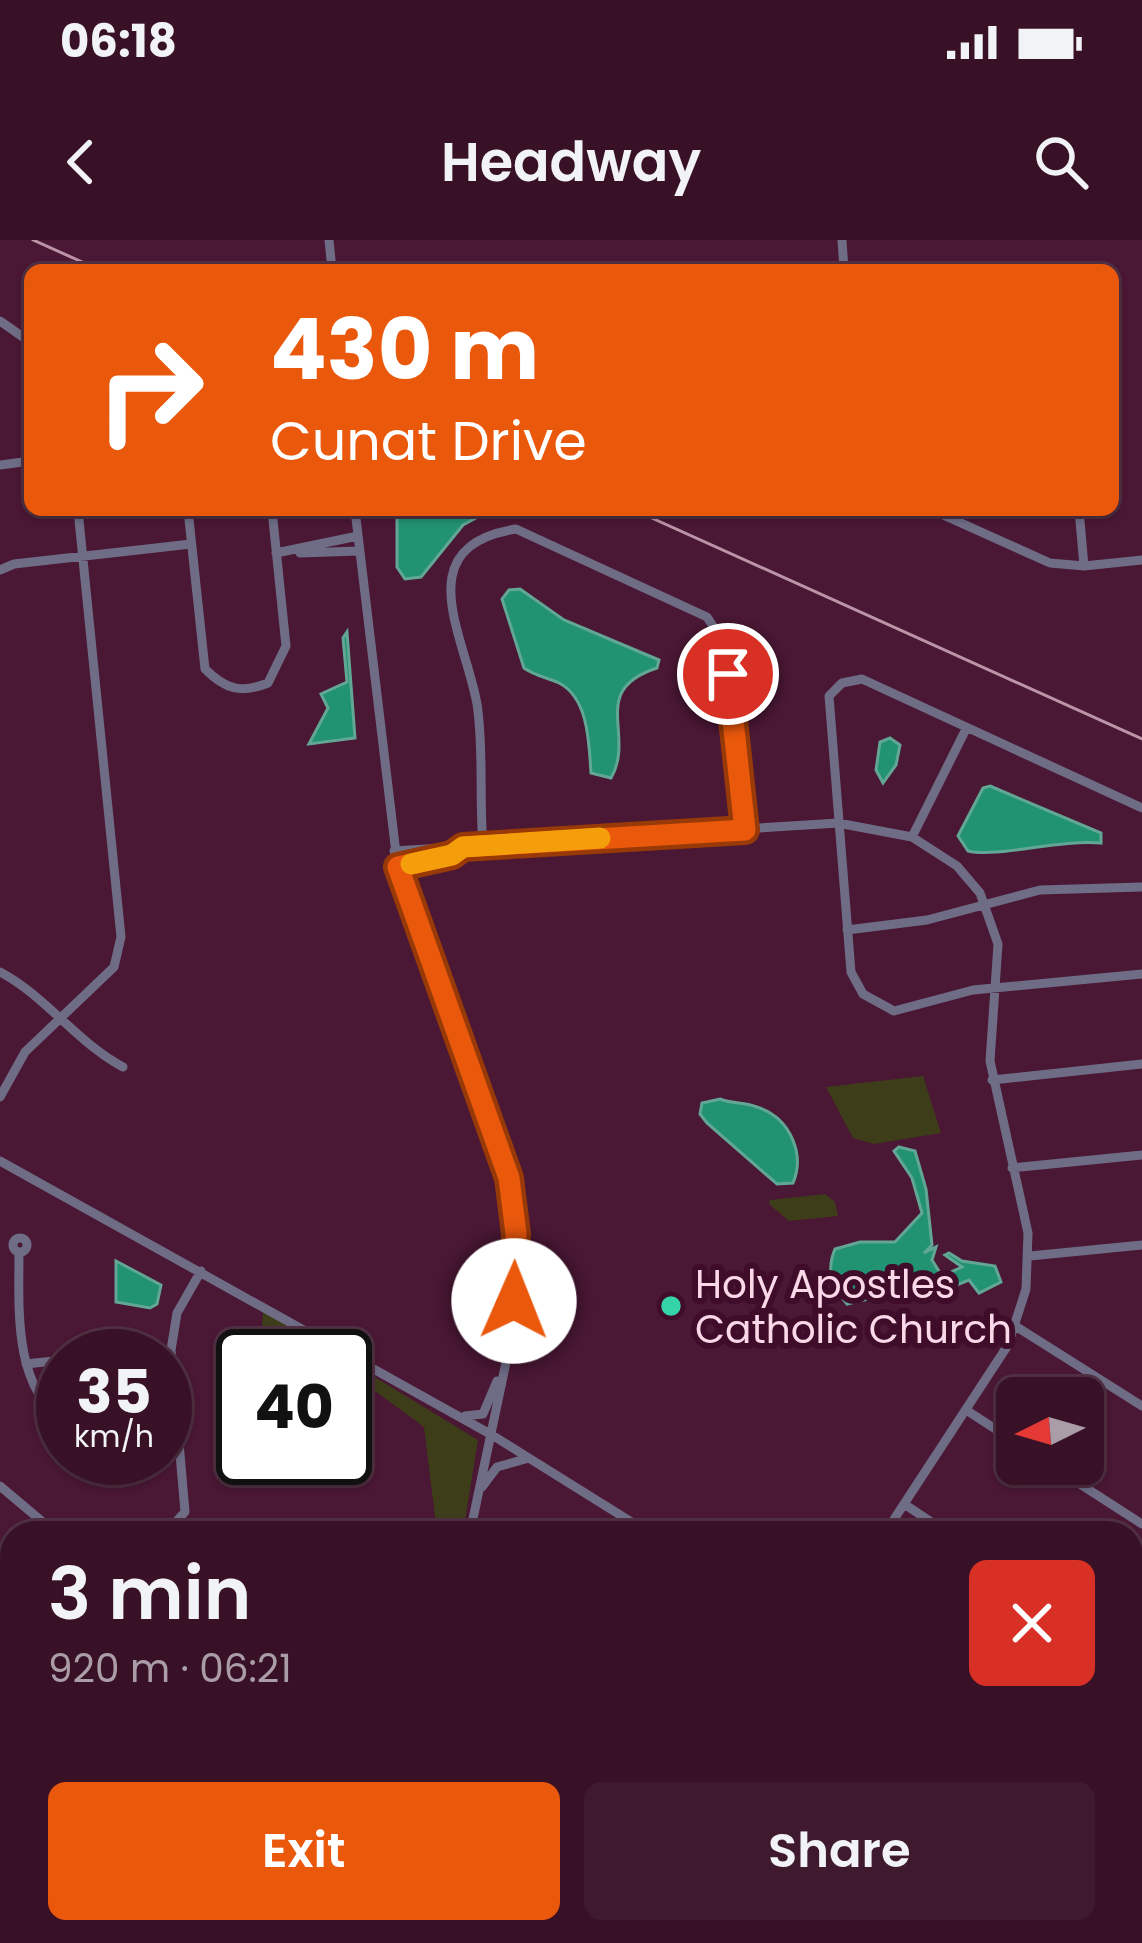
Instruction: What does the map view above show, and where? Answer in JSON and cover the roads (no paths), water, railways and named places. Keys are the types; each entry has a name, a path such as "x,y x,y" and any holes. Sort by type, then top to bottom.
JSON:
{"street":[{"path":"0,1097 25,1052 114,967 121,937 79,516"},
{"path":"189,516 206,669 222,686 249,691 268,683 286,646 273,516"},
{"path":"356,516 394,850 509,1178 516,1234 508,1353 472,1521"},
{"path":"946,516 1050,562 1084,566 1142,560"},
{"path":"1080,516 1084,566"},
{"path":"483,845 478,707 449,608 453,568 473,543 516,529 601,572 682,601 707,617 724,643 745,830"},
{"path":"276,553 358,536"},
{"path":"0,570 191,544"},
{"path":"276,553 359,551"},
{"path":"1142,808 862,679 835,688 827,705 856,985 878,1005 911,1010 955,993 1142,974"},
{"path":"912,837 966,729"},
{"path":"394,850 838,823 912,837 957,866 987,904 998,944 989,1045 992,1080 1030,1256 1017,1327 893,1521"},
{"path":"398,867 452,855 463,847"},
{"path":"848,931 926,920 1040,890 1142,887"},
{"path":"0,972 39,995 94,1051 123,1066"},
{"path":"992,1080 1142,1064"},
{"path":"1012,1168 1142,1155"},
{"path":"0,1161 492,1435 630,1521"},
{"path":"1030,1256 1142,1245"},
{"path":"19,1252 26,1364 36,1384"},
{"path":"174,1329 177,1313 201,1271"},
{"path":"1017,1327 1142,1406"},
{"path":"457,1415 483,1414 508,1353"},
{"path":"26,1364 36,1363"},
{"path":"965,1410 996,1430"},
{"path":"476,1497 497,1466 529,1458"},
{"path":"178,1521 186,1506 184,1485"},
{"path":"1081,1485 1136,1521"},
{"path":"0,1486 42,1521"},
{"path":"904,1504 930,1521"}],"railway":[{"path":"33,240 87,264"},
{"path":"647,516 1142,739"}],"place":[{"name":"Holy Apostles Catholic Church","path":"671,1306"}]}
